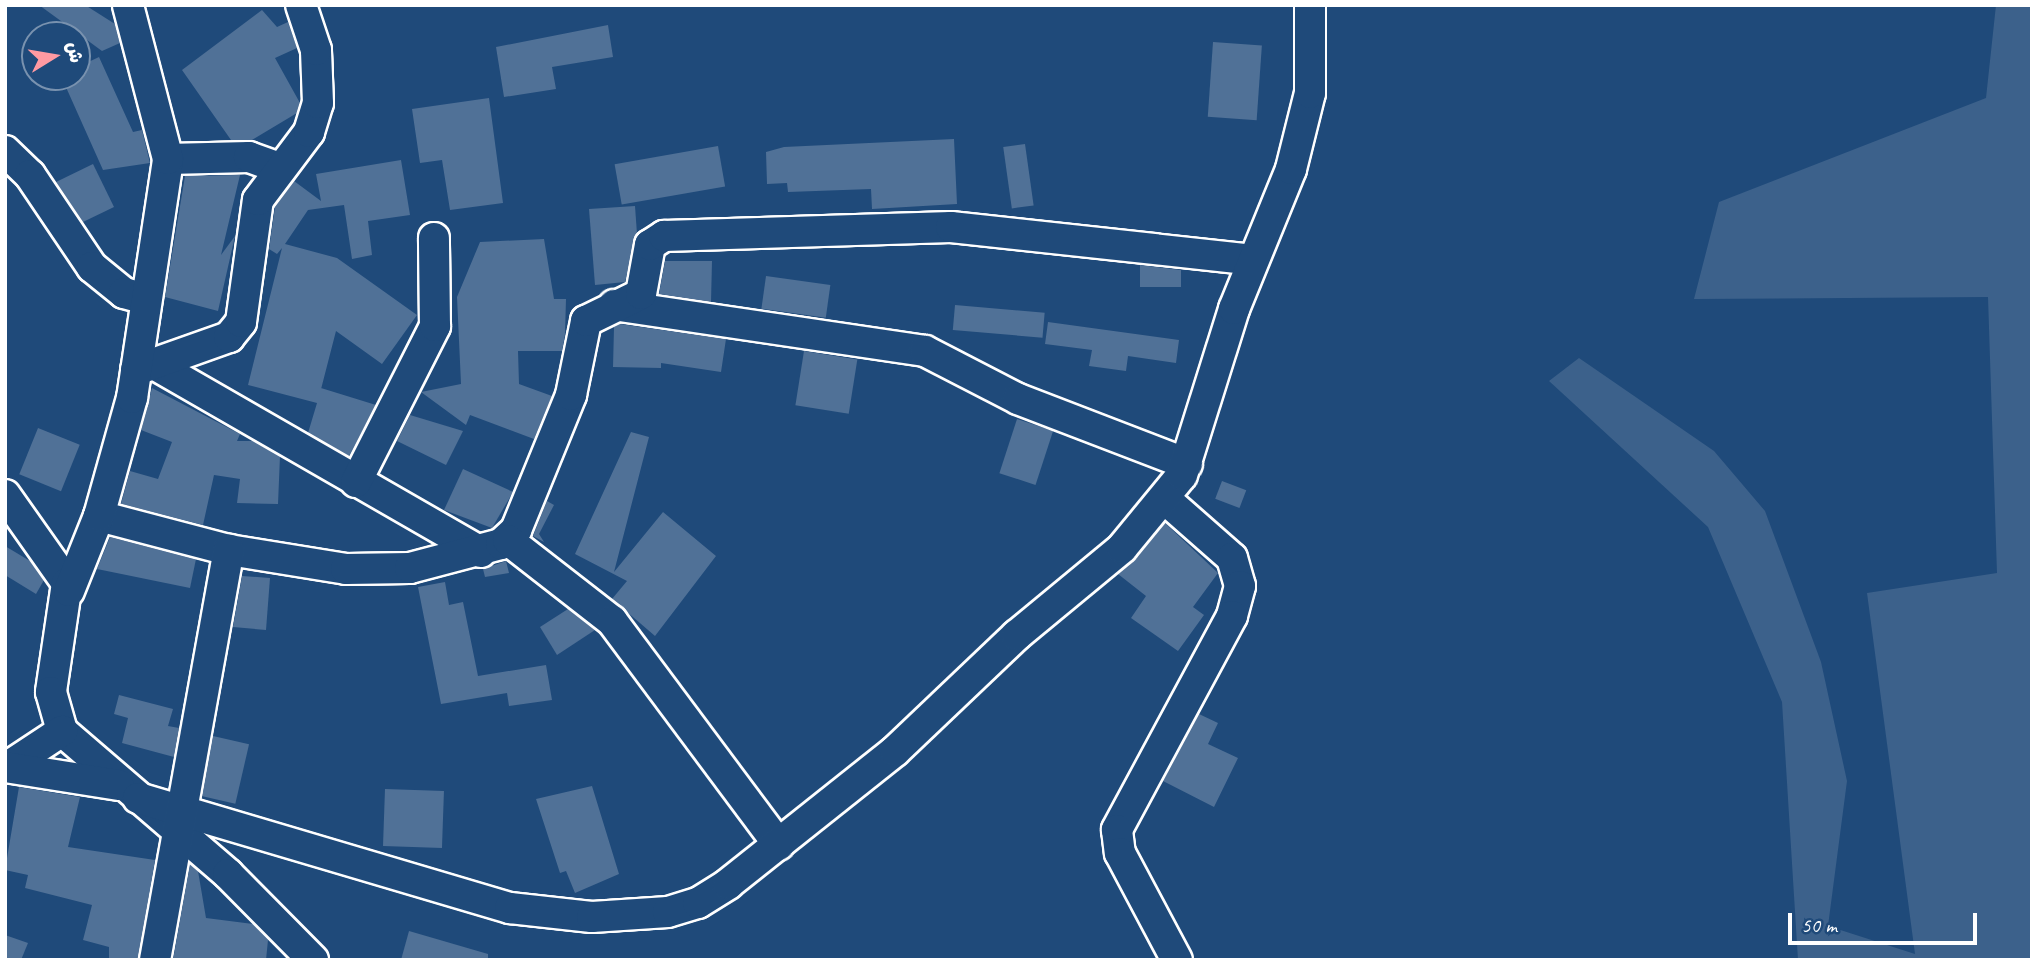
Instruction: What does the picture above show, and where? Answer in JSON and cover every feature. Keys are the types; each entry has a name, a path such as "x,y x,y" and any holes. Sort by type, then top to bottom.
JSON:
{"street":[{"path":"128,5 167,159 143,298 145,367 99,516 69,591 51,692 62,731 130,792 176,818 457,896 592,917 698,904 779,845 1122,548 1165,499 1187,464 1252,260 1291,169 1310,93 1310,5"},
{"path":"145,367 236,332 258,200 279,168 309,132 318,103 316,50 301,5"},
{"path":"5,151 30,175 74,243 108,282 143,298"},
{"path":"167,159 248,156 279,168"},
{"path":"99,516 229,550 346,569 410,568 481,552 508,540 571,395 586,321 613,305 641,294 650,245 664,236 951,227 1252,260"},
{"path":"356,482 435,326 434,238"},
{"path":"108,282 152,243"},
{"path":"613,305 925,351 1041,409 1187,464"},
{"path":"145,367 481,552"},
{"path":"5,495 59,568 69,591"},
{"path":"1165,499 1232,558 1240,586 1232,616 1117,830 1120,853 1177,960"},
{"path":"508,540 612,621 779,845"},
{"path":"155,960 176,818 229,550"},
{"path":"7,767 62,731"},
{"path":"7,767 130,792"},
{"path":"176,818 313,960"}],"shaded area":[{"path":"1996,5 2032,5 2032,960 1798,960 1782,702 1708,527 1549,381 1579,358 1714,451 1765,511 1821,662 1847,781 1828,926 1915,954 1867,593 1997,573 1988,297 1694,299 1719,202 1986,98"}],"building":[{"path":"39,5 85,5 115,24 120,43 102,51 91,43 91,21 61,21"},
{"path":"262,10 277,27 288,22 297,48 275,58 300,103 297,113 252,140 231,140 182,70"},
{"path":"608,25 613,57 552,67 556,89 504,97 496,47"},
{"path":"1213,42 1262,45 1257,120 1208,117"},
{"path":"99,57 133,132 142,130 150,163 103,170 68,91 91,91 91,61"},
{"path":"489,98 503,203 450,210 442,160 420,163 412,109"},
{"path":"954,139 957,204 872,209 871,189 788,192 787,183 767,184 766,152 784,147"},
{"path":"1025,144 1034,205 1012,208 1003,147"},
{"path":"718,146 725,186 622,205 615,164"},
{"path":"401,160 410,215 368,221 372,255 352,259 344,205 308,210 285,244 337,258 417,315 382,364 336,331 321,388 376,405 349,456 308,433 317,403 248,385 282,248 277,254 269,249 275,207 294,181 321,201 316,174"},
{"path":"93,164 114,207 83,222 56,182"},
{"path":"240,175 221,255 235,236 218,311 165,297 185,176"},
{"path":"635,206 637,234 625,282 595,285 589,209"},
{"path":"544,239 554,299 566,299 565,334 562,351 518,351 519,384 552,396 534,439 470,415 466,425 421,392 461,384 457,297 480,242"},
{"path":"665,261 712,261 711,302 659,294"},
{"path":"1140,265 1181,270 1181,287 1140,287"},
{"path":"766,276 830,285 826,318 761,309"},
{"path":"955,305 1045,313 1042,338 953,330"},
{"path":"1048,322 1179,340 1176,363 1128,356 1126,371 1089,366 1092,350 1045,344"},
{"path":"620,324 726,339 721,372 661,363 661,368 613,367 614,327"},
{"path":"804,351 857,359 849,414 795,405"},
{"path":"152,388 240,434 237,441 253,441 280,456 278,504 237,503 240,479 214,475 203,525 121,504 130,471 158,479 172,442 141,430"},
{"path":"410,415 463,431 446,465 397,441"},
{"path":"1017,419 1053,431 1036,485 999,473"},
{"path":"38,428 80,445 61,491 19,474"},
{"path":"631,432 649,437 614,572 663,512 716,556 655,636 612,599 627,581 575,554"},
{"path":"463,469 513,492 492,528 444,510"},
{"path":"1222,481 1246,490 1239,508 1215,499"},
{"path":"547,501 554,505 539,534 544,542 533,536"},
{"path":"1165,523 1218,573 1193,607 1204,615 1178,651 1131,618 1146,596 1118,574"},
{"path":"110,537 196,559 190,588 97,569"},
{"path":"5,546 30,561 44,580 36,594 5,575"},
{"path":"506,561 509,573 485,577 483,569"},
{"path":"242,576 270,578 266,630 233,627"},
{"path":"445,582 449,605 463,602 478,676 546,665 552,700 509,706 507,693 441,704 418,587"},
{"path":"568,609 595,630 557,655 540,627"},
{"path":"119,695 173,709 168,726 179,728 174,757 122,743 128,718 114,714"},
{"path":"1199,714 1218,723 1208,744 1238,758 1214,807 1163,781"},
{"path":"213,736 249,744 235,804 199,795"},
{"path":"592,786 619,874 575,893 566,871 560,873 536,799"},
{"path":"19,787 80,797 68,847 155,860 138,960 109,960 109,947 83,940 92,905 25,888 28,875 5,870"},
{"path":"385,789 444,791 442,848 383,846"},
{"path":"190,864 198,871 206,918 253,924 268,940 266,960 173,960"},
{"path":"409,931 488,954 488,960 401,960"},
{"path":"5,935 28,943 21,960 5,960"}]}
